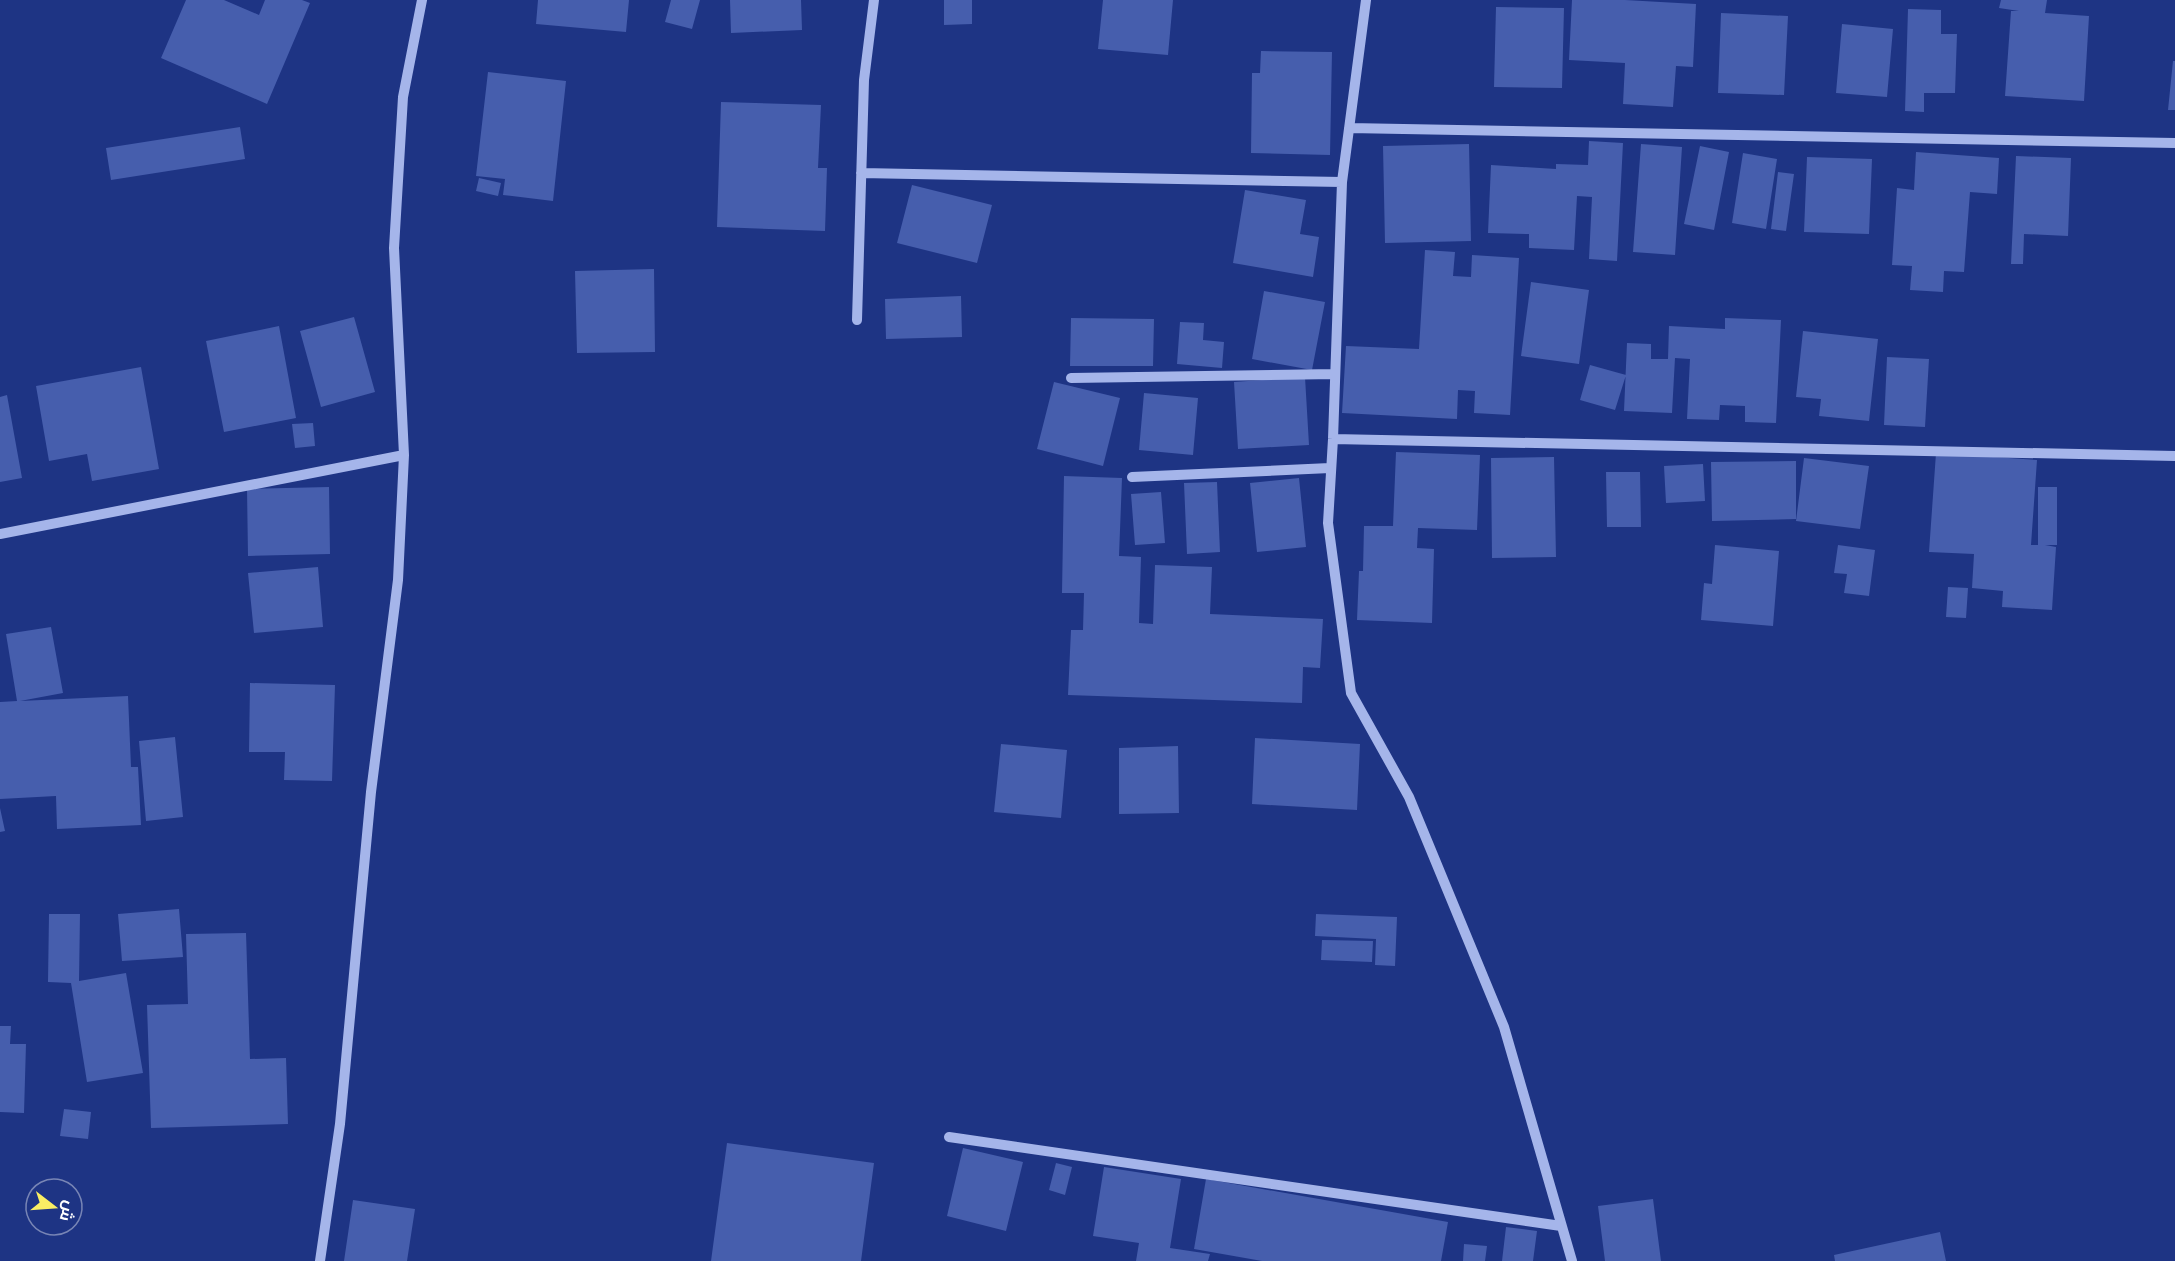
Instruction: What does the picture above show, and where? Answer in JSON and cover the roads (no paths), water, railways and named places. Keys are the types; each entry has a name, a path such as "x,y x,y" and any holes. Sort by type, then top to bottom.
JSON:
{"street":[{"path":"320,1261 340,1124 371,792 398,580 404,455 394,248 403,97 422,0"},
{"path":"857,320 864,80 874,0"},
{"path":"1366,0 1342,182 1328,523 1351,693 1410,798 1504,1027 1572,1261"},
{"path":"1349,128 2175,143"},
{"path":"861,174 1342,182"},
{"path":"1071,378 1335,374"},
{"path":"1333,439 2175,456"},
{"path":"0,534 404,455"},
{"path":"1132,477 1330,468"},
{"path":"949,1137 1561,1226"}]}
